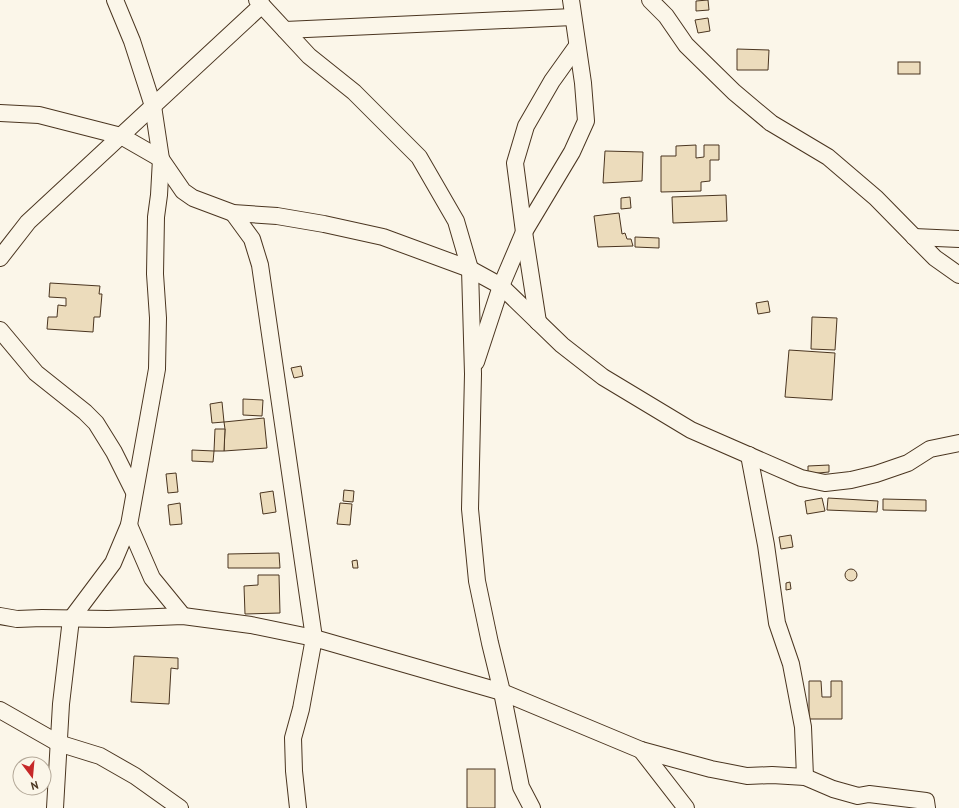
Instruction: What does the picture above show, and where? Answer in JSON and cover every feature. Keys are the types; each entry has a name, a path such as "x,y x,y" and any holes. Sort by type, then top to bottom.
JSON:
{"street":[{"path":"55,808 61,704 71,619 113,563 129,525 157,368 158,318 155,274 156,217 161,160 153,106 132,41 115,0"},
{"path":"473,374 501,286 524,232 572,152 586,121 583,83 571,0"},
{"path":"650,0 666,16 686,45 734,92 772,123 828,157 876,198 935,258 959,275"},
{"path":"0,258 28,222 153,106 260,2 309,56 354,92 419,157 456,221 470,269 473,374 470,509 475,567 488,636 502,692 521,787 532,808"},
{"path":"285,30 573,16"},
{"path":"538,322 524,232 516,163 526,126 552,81 578,46"},
{"path":"0,112 39,115 121,136 161,160 183,191 193,198 233,213 285,218 383,236 470,269 501,286 562,345 603,377 691,430 801,478 824,483 851,480 876,474 908,463 930,449 959,443"},
{"path":"233,213 252,239 260,265 314,638 301,709 293,738 294,771 298,808"},
{"path":"914,237 959,240"},
{"path":"0,330 36,373 85,412 96,423 114,452 134,492"},
{"path":"749,455 766,545 777,624 791,664 803,727 805,777"},
{"path":"129,525 152,578 183,616"},
{"path":"0,616 17,619 108,620 183,616 251,626 314,638 502,692 641,750 711,769 747,776 772,775 805,777 858,796 869,794 926,801 927,808"},
{"path":"0,710 58,743 100,756 135,776 180,808"},
{"path":"641,750 686,808"}],"building":[{"path":"708,0 709,10 696,11 696,1"},
{"path":"708,18 710,31 698,33 695,20"},
{"path":"737,49 769,50 768,70 737,70"},
{"path":"898,62 920,62 920,74 898,74"},
{"path":"696,145 696,158 704,157 704,145 719,145 719,160 710,160 710,181 701,182 701,191 661,192 661,156 676,156 676,146"},
{"path":"605,151 643,152 642,181 603,183"},
{"path":"726,195 727,221 673,223 672,197"},
{"path":"630,197 631,208 621,209 621,198"},
{"path":"619,213 622,234 625,233 627,239 631,239 633,246 598,247 594,216"},
{"path":"635,237 659,238 659,248 635,247"},
{"path":"50,283 100,286 99,294 102,294 100,317 94,317 93,332 47,329 48,317 57,317 58,305 66,306 66,298 49,297"},
{"path":"768,301 770,312 758,314 756,303"},
{"path":"812,317 837,318 835,350 811,349"},
{"path":"789,350 835,353 832,400 785,397"},
{"path":"301,366 303,376 294,378 291,368"},
{"path":"243,399 263,400 262,416 243,415"},
{"path":"222,402 224,422 212,423 210,404"},
{"path":"264,418 267,448 224,451 224,422"},
{"path":"215,429 225,429 224,451 214,451"},
{"path":"192,450 214,451 213,462 192,461"},
{"path":"829,465 829,472 808,474 808,466"},
{"path":"176,473 178,492 168,493 166,474"},
{"path":"344,490 354,491 353,502 343,501"},
{"path":"273,491 276,512 263,514 260,493"},
{"path":"822,498 825,511 807,514 805,501"},
{"path":"828,498 878,501 877,512 827,510"},
{"path":"883,499 926,500 926,511 883,510"},
{"path":"180,503 182,524 170,525 168,505"},
{"path":"340,503 352,504 350,525 337,524"},
{"path":"791,535 793,547 781,549 779,537"},
{"path":"279,553 280,568 228,568 228,554"},
{"path":"357,560 358,568 353,568 352,561"},
{"path":"849,569 853,569 857,575 853,581 849,581 845,577 845,573"},
{"path":"258,575 279,575 280,613 245,614 244,586 258,585"},
{"path":"790,582 791,589 786,590 786,583"},
{"path":"134,656 178,658 178,669 171,668 169,704 131,702"},
{"path":"809,681 821,681 822,697 831,697 831,681 842,681 842,719 809,719"},
{"path":"467,769 495,769 495,808 467,808"}]}
